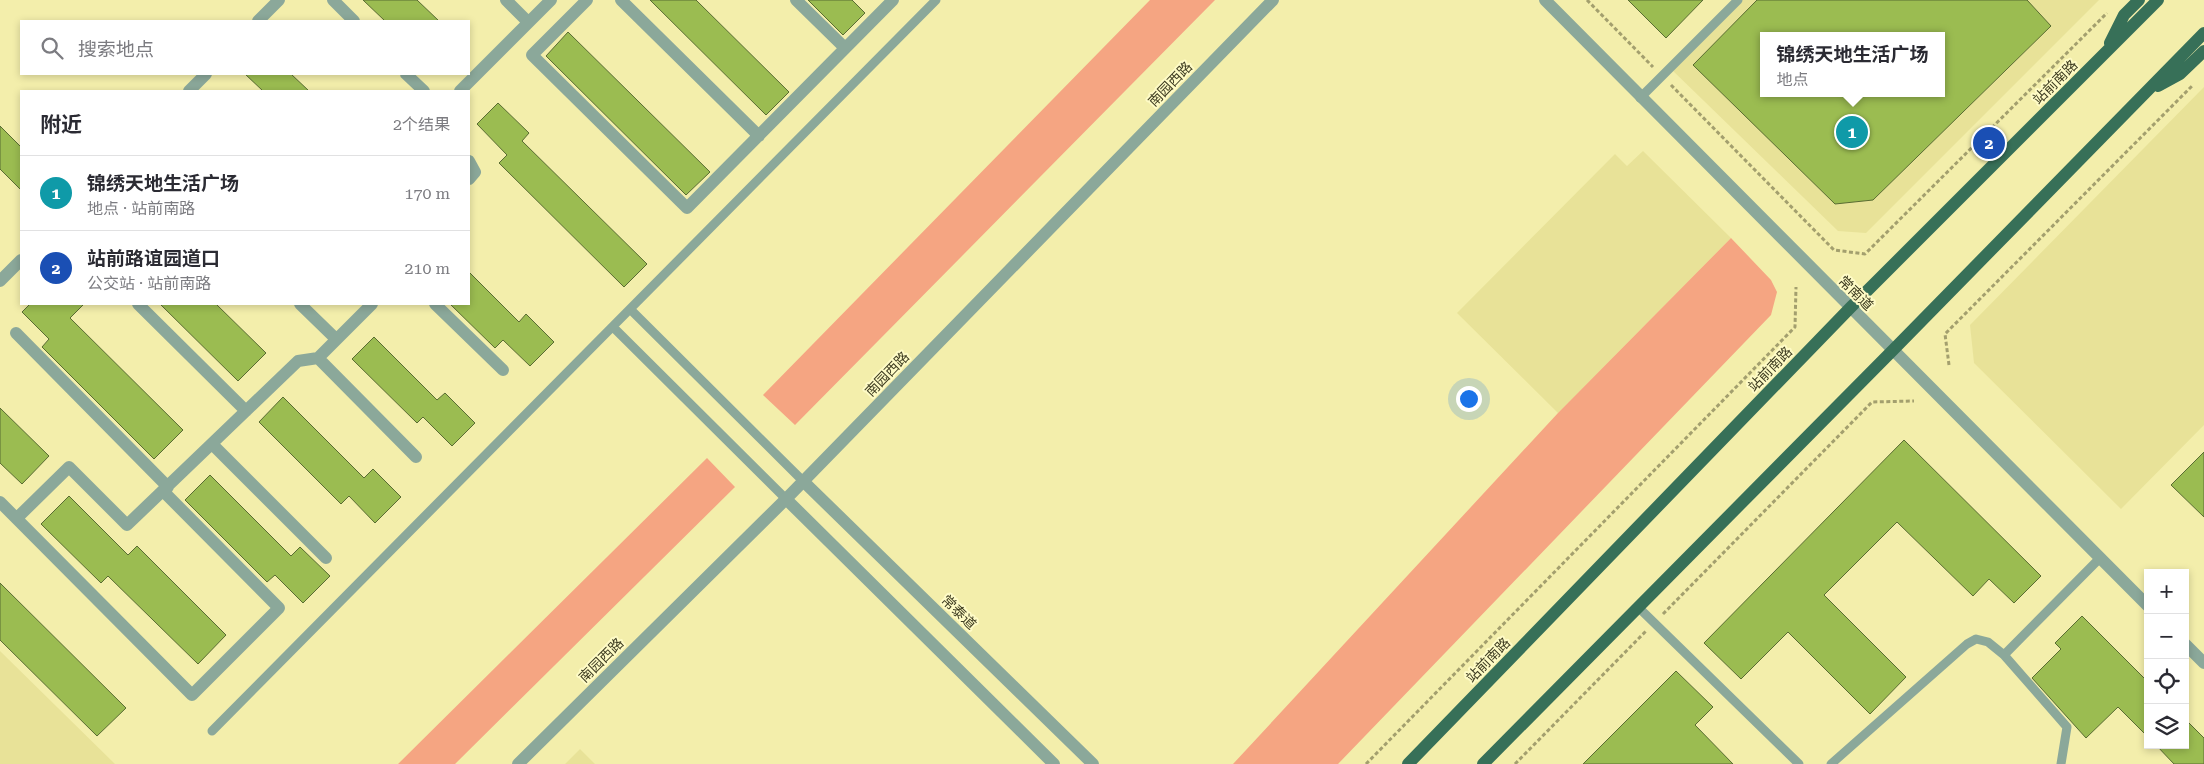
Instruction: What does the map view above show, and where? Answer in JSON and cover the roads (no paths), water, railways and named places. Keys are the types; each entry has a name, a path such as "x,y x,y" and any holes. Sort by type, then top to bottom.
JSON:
{"main road":[{"path":"2105,53 2124,15 2139,0"},
{"name":"站前南路","path":"1408,764 1850,308 2158,0"},
{"path":"1483,764 1892,351 2204,32"},
{"path":"2144,94 2180,74 2204,51"}],"street":[{"path":"259,20 279,0"},
{"path":"333,0 353,20"},
{"path":"506,0 528,22"},
{"path":"461,90 551,0"},
{"path":"587,0 532,55 687,208 893,0"},
{"path":"621,0 759,136"},
{"path":"796,0 845,48"},
{"name":"南园西路","path":"518,764 804,481 1273,0"},
{"name":"常南道","path":"1545,0 1640,98 2144,602"},
{"path":"190,90 205,75"},
{"path":"407,75 423,90"},
{"path":"470,163 475,172 470,177"},
{"path":"0,281 20,261"},
{"path":"139,305 246,411"},
{"path":"301,305 336,339"},
{"path":"17,518 69,467 127,525 298,361 318,358 371,305"},
{"path":"436,305 503,370"},
{"path":"0,502 192,695 279,608 16,333"},
{"path":"318,358 416,457"},
{"path":"212,444 326,558"},
{"name":"常泰道","path":"804,481 1093,764"},
{"path":"786,499 1054,764"},
{"path":"2189,648 2204,663"}],"lane":[{"path":"212,731 936,0"},
{"path":"1640,98 1738,0"},
{"path":"630,309 804,481"},
{"path":"613,327 786,499"},
{"path":"2004,655 2100,558"},
{"path":"1638,607 1799,764"},
{"path":"1831,764 1966,644 1976,639 1988,642 2004,655 2068,728 2061,764"}],"place":[{"name":"锦绣天地生活广场","path":"1852,132"},
{"name":"站前路谊园道口","path":"1989,143"}]}
